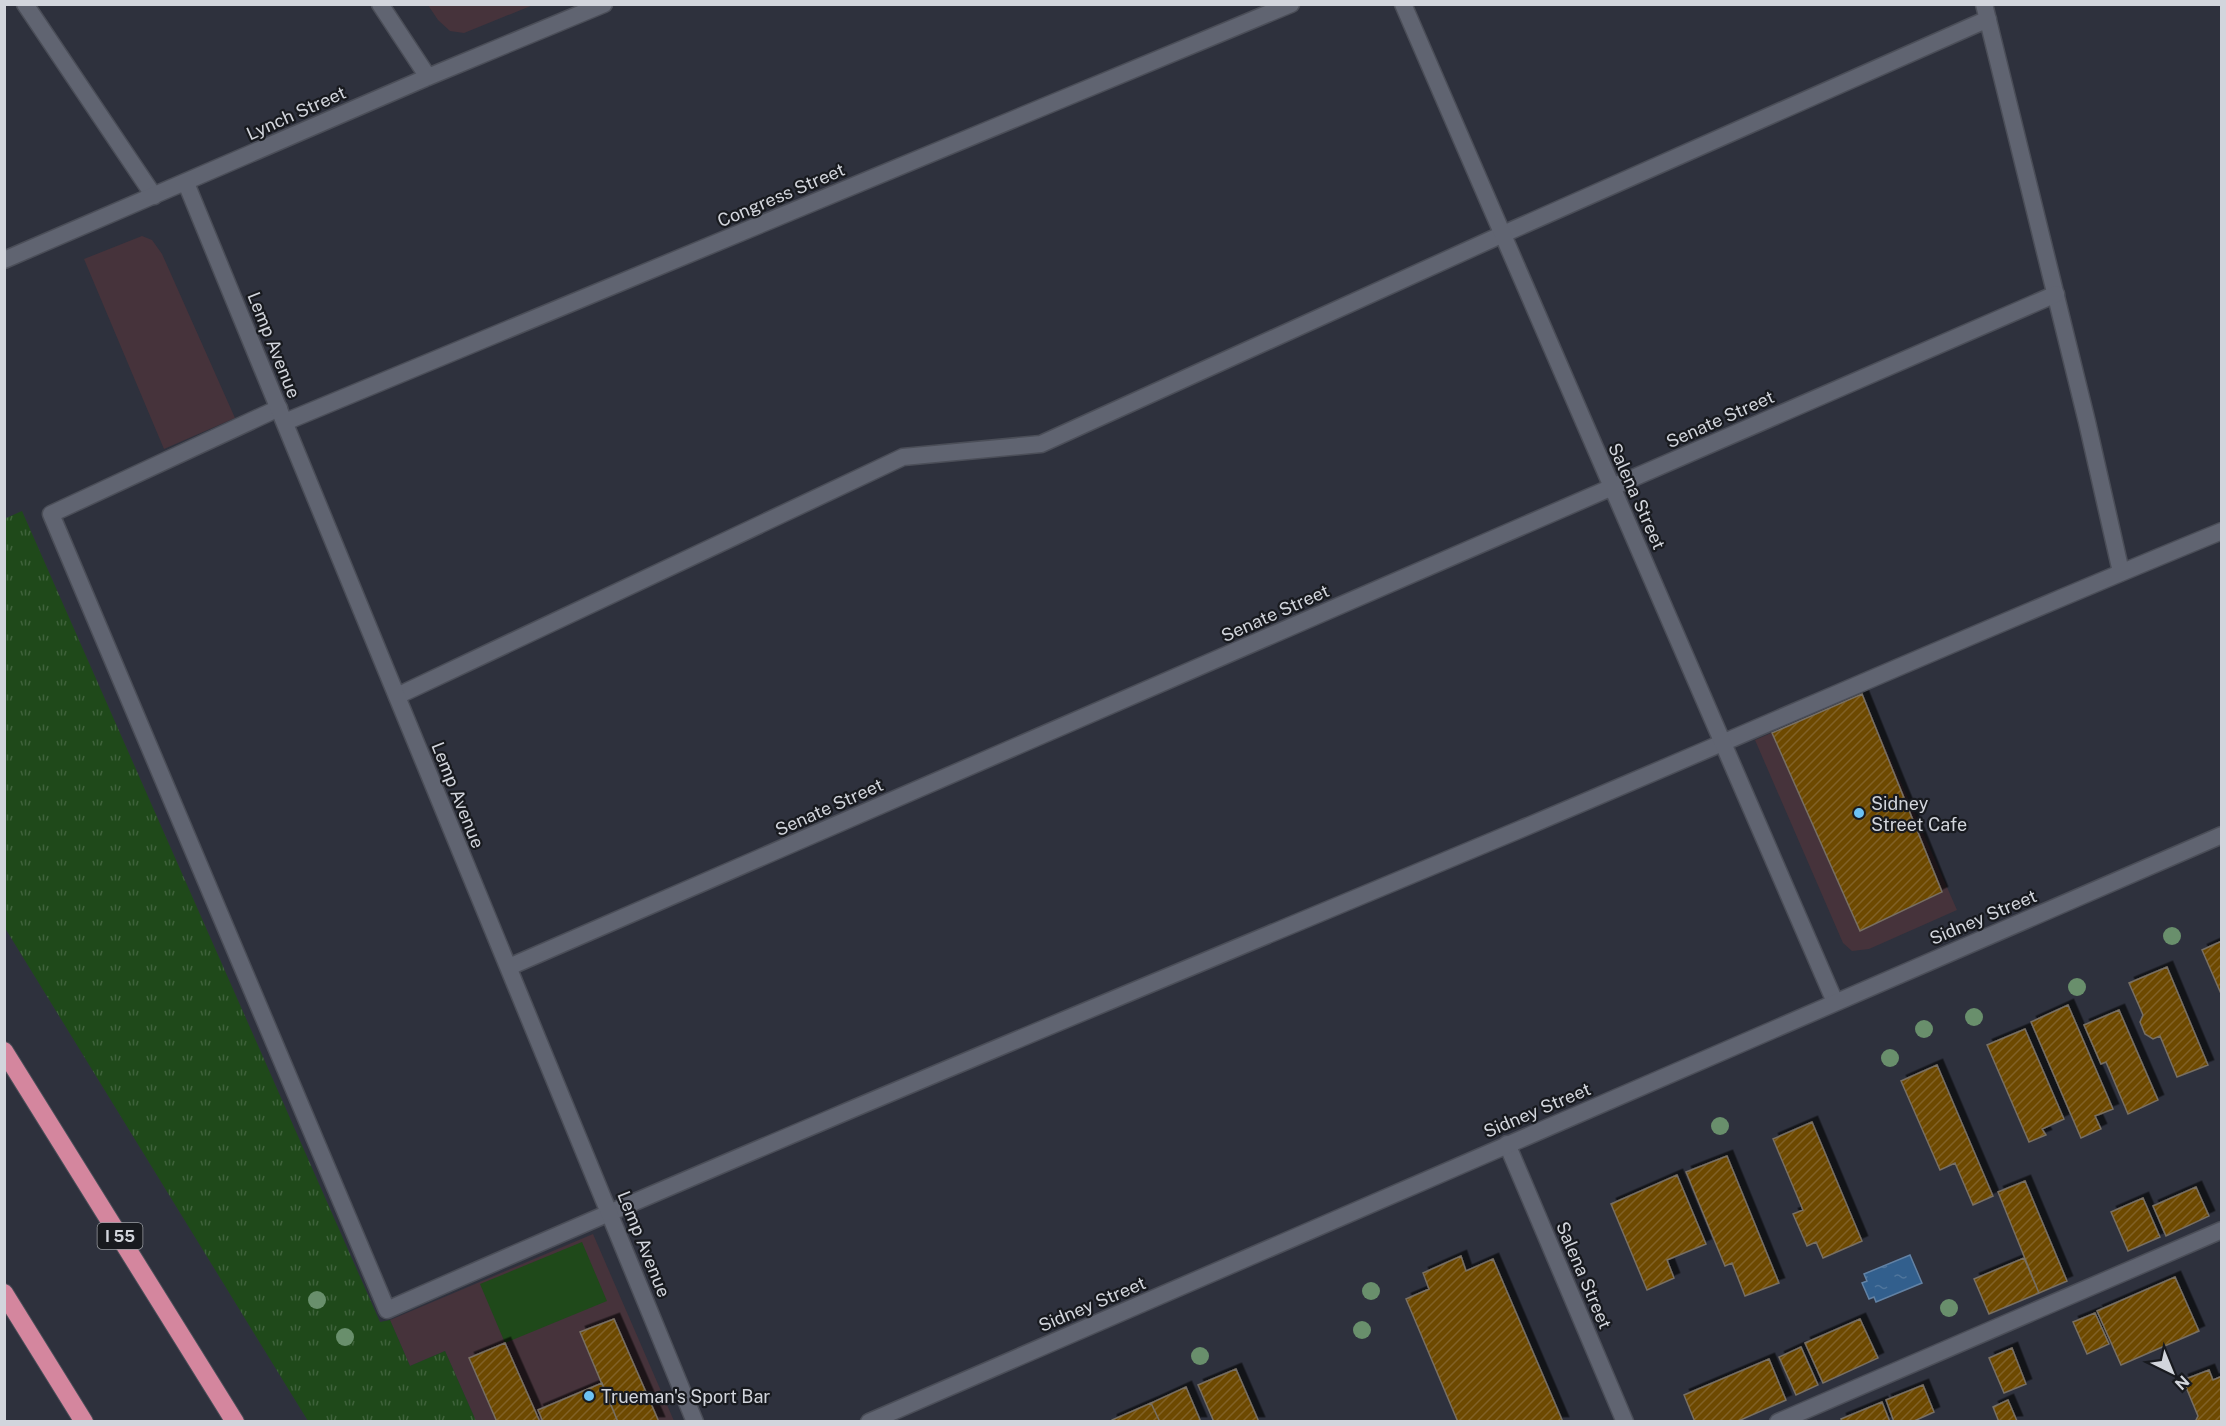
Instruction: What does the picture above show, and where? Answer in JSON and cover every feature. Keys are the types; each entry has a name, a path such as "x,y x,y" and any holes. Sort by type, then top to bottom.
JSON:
{"highway":[{"name":"I 55","path":"4,1051 235,1422"},
{"path":"4,1293 84,1422"}],"street":[{"path":"25,4 154,196"},
{"path":"380,4 428,77"},
{"name":"Lynch Street","path":"4,260 428,77 604,4"},
{"name":"Congress Street","path":"609,1212 387,1311 51,514 282,415 1291,4"},
{"name":"Salena Street","path":"1402,4 1835,1002"},
{"path":"397,696 903,457 1041,444 1986,12 2056,294 2121,572"},
{"name":"Lemp Avenue","path":"186,183 695,1422"},
{"name":"Senate Street","path":"509,968 2056,294"},
{"path":"609,1212 1723,744 2121,572 2222,531"},
{"name":"Sidney Street","path":"869,1422 2222,835"},
{"name":"Salena Street","path":"1507,1144 1625,1422"},
{"path":"1778,1422 2222,1230"}],"shaded area":[{"path":"428,5 533,5 464,33 450,31 438,20"},
{"path":"142,236 152,240 162,254 235,418 164,449 84,259"},
{"name":"Sidney Street Cafe","path":"1862,694 1957,910 1869,949 1852,951 1843,943 1755,740"},
{"path":"593,1234 674,1421 476,1421 445,1351 410,1366 390,1320"}],"green space":[{"path":"22,511 380,1322 390,1320 410,1366 445,1351 476,1421 308,1421 5,928 4,519"},
{"path":"582,1242 607,1301 505,1343 480,1284"}],"water":[{"path":"1910,1255 1922,1283 1876,1302 1874,1297 1869,1299 1862,1283 1867,1281 1864,1274"}],"building":[{"name":"Sidney Street Cafe","path":"1862,694 1942,892 1860,931 1772,733"},
{"path":"2222,941 2222,996 2202,950"},
{"path":"2167,967 2208,1065 2177,1077 2160,1036 2153,1039 2145,1034 2140,1022 2143,1015 2129,983"},
{"path":"2068,1005 2113,1109 2095,1116 2101,1129 2081,1138 2031,1022"},
{"path":"2119,1010 2158,1100 2128,1114 2106,1062 2101,1064 2084,1025"},
{"path":"2025,1029 2064,1119 2042,1129 2046,1135 2029,1142 1987,1045"},
{"path":"1937,1065 1993,1196 1973,1205 1955,1163 1940,1170 1901,1081"},
{"path":"1812,1122 1862,1241 1823,1258 1816,1242 1807,1246 1793,1214 1803,1210 1773,1139"},
{"path":"1727,1156 1779,1283 1745,1296 1732,1263 1725,1266 1686,1172"},
{"path":"1677,1175 1706,1244 1667,1260 1674,1278 1647,1290 1611,1204"},
{"path":"2025,1181 2067,1281 2039,1293 1998,1192"},
{"path":"2196,1187 2209,1216 2166,1236 2153,1206"},
{"path":"2143,1198 2160,1237 2128,1251 2111,1212"},
{"path":"1461,1256 1466,1271 1493,1259 1563,1422 1458,1422 1406,1299 1429,1289 1423,1273"},
{"path":"2024,1258 2039,1293 1989,1314 1974,1279"},
{"path":"2175,1277 2199,1331 2121,1365 2097,1311"},
{"path":"2095,1313 2109,1344 2087,1354 2073,1322"},
{"path":"614,1319 659,1422 618,1422 580,1332"},
{"path":"1860,1319 1878,1358 1823,1383 1805,1343"},
{"path":"505,1343 540,1422 497,1422 469,1358"},
{"path":"1801,1347 1818,1385 1796,1395 1779,1357"},
{"path":"2012,1348 2026,1384 2004,1393 1989,1358"},
{"path":"1769,1359 1786,1400 1736,1422 1695,1422 1684,1395"},
{"path":"1236,1369 1259,1422 1214,1422 1198,1385"},
{"path":"2209,1370 2213,1380 2220,1377 2222,1380 2222,1422 2195,1422 2198,1416 2183,1380"},
{"name":"Trueman's Sport Bar","path":"602,1383 618,1422 543,1422 538,1410"},
{"path":"1923,1385 1934,1412 1912,1422 1894,1422 1886,1400"},
{"path":"1186,1387 1201,1422 1160,1422 1151,1403"},
{"path":"2008,1400 2017,1421 1999,1422 1993,1407"},
{"path":"1882,1402 1890,1422 1842,1422 1841,1419"},
{"path":"1151,1403 1160,1422 1112,1422 1112,1420"}],"place":[{"name":"Sidney Street Cafe","path":"1859,813"},
{"name":"Trueman's Sport Bar","path":"589,1396"}]}
